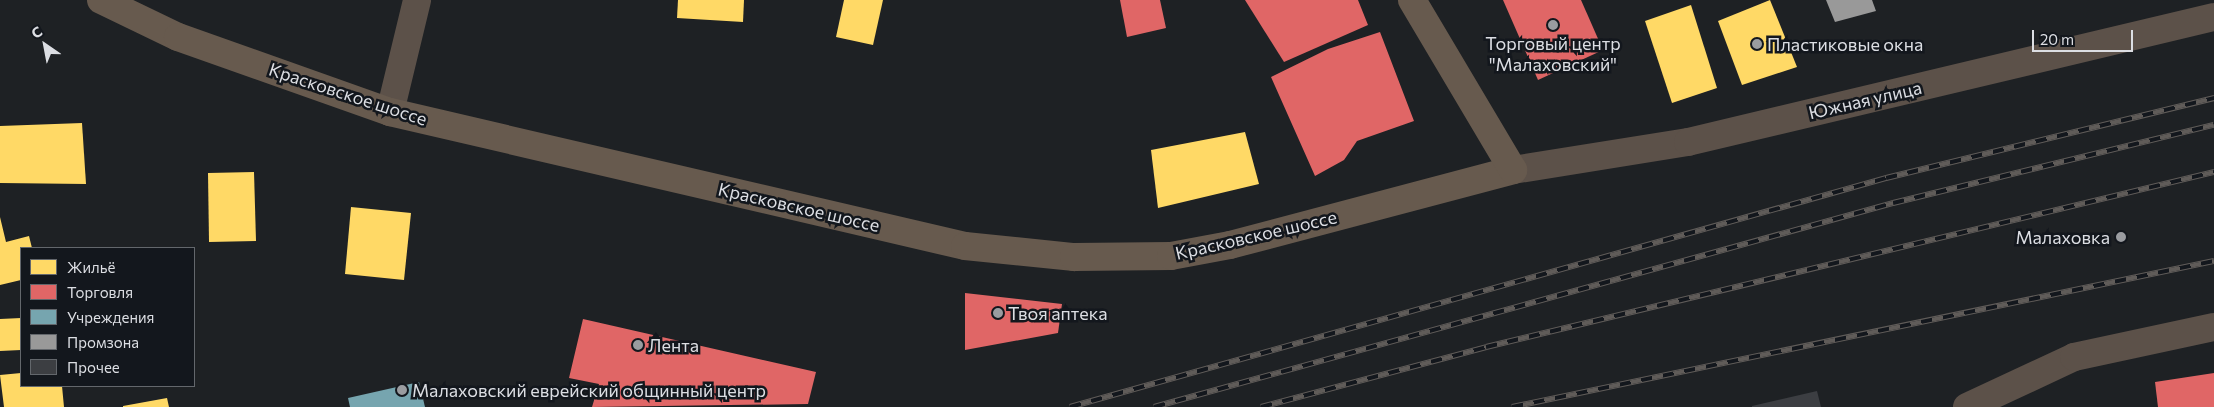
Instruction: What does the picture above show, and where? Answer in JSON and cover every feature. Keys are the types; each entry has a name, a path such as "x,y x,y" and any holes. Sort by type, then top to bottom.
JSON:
{"main road":[{"name":"Красковское шоссе","path":"101,0 178,37 390,112 965,246 1074,257 1171,256 1222,246 1513,170"},
{"path":"1412,0 1513,170"}],"street":[{"path":"390,112 417,0"},
{"name":"Южная улица","path":"1513,170 1688,142 2214,17"},
{"path":"1967,407 2074,357 2214,327"}],"building: Жильё":[{"path":"678,0 744,0 743,22 677,18"},
{"path":"844,0 883,0 873,45 836,37"},
{"name":"Пластиковые окна","path":"1770,0 1797,67 1742,85 1718,21"},
{"path":"1691,5 1717,88 1672,103 1645,21"},
{"path":"82,123 86,184 0,183 0,126"},
{"path":"1245,132 1259,184 1158,208 1151,150"},
{"path":"254,172 256,241 209,242 208,173"},
{"path":"351,207 411,213 404,280 345,274"},
{"path":"0,217 6,242 29,236 32,247 20,247 20,280 0,285"},
{"path":"20,318 20,350 0,351 0,319"},
{"path":"20,373 20,387 62,387 64,407 4,407 0,375"},
{"path":"167,398 169,407 123,407 123,406"}],"building: Торговля":[{"path":"1120,0 1160,0 1166,28 1127,37"},
{"path":"1245,0 1358,0 1368,25 1284,62"},
{"name":"Торговый центр \"Малаховский\"","path":"1503,0 1581,0 1603,50 1538,80"},
{"path":"1380,32 1414,121 1357,141 1344,160 1315,176 1271,77 1328,49"},
{"path":"965,293 1062,304 1058,333 965,350"},
{"name":"Лента","path":"583,319 816,372 808,404 592,407 599,384 569,378"},
{"path":"2214,373 2214,407 2158,407 2155,382"}],"building: Учреждения":[{"name":"Малаховский еврейский общинный центр","path":"419,382 425,407 350,407 348,398"}],"building: Промзона":[{"path":"1826,0 1872,0 1876,11 1835,22"}],"building: Прочее":[{"path":"1817,391 1821,407 1752,407 1752,406"}],"railway":[{"path":"1070,407 1886,178 2214,98"},
{"path":"1154,407 1893,203 2214,125"},
{"path":"1261,407 1486,347 2214,172"},
{"path":"1512,407 2214,261"}],"place":[{"name":"Торговый центр \"Малаховский\"","path":"1553,25"},
{"name":"Пластиковые окна","path":"1757,44"},
{"name":"Малаховка","path":"2121,237"},
{"name":"Твоя аптека","path":"998,313"},
{"name":"Лента","path":"638,345"},
{"name":"Малаховский еврейский общинный центр","path":"402,390"}]}
